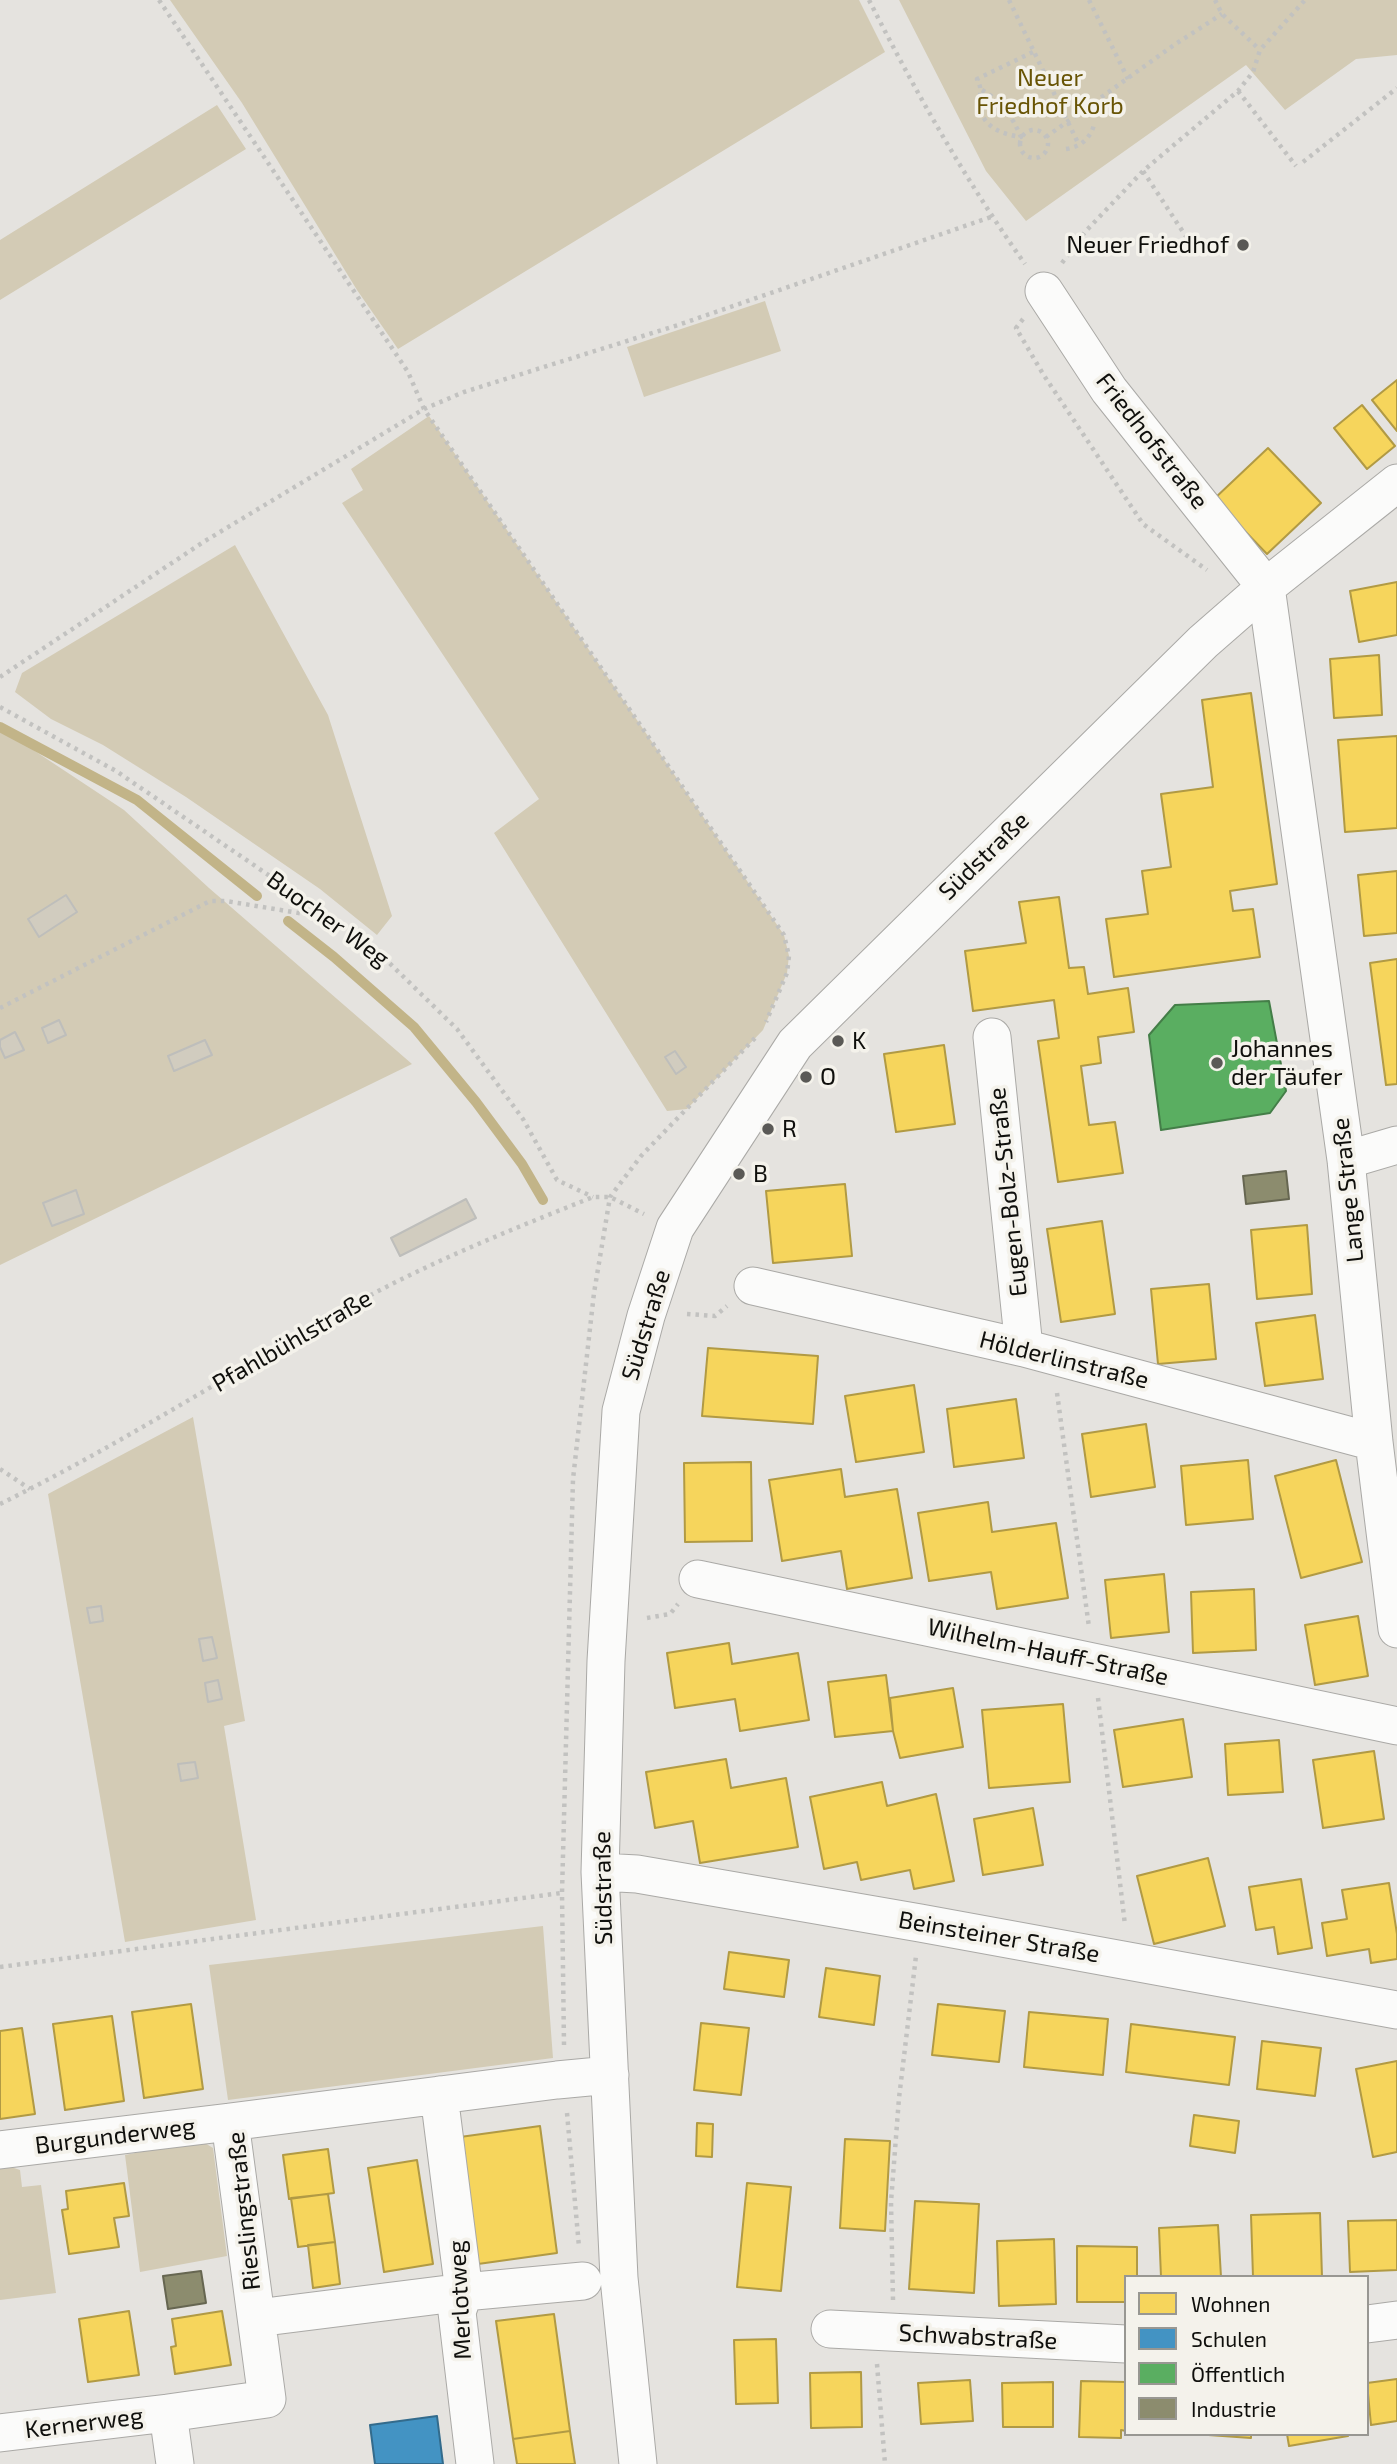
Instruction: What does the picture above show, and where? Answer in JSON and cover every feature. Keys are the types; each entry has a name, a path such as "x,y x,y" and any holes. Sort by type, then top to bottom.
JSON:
{"street":[{"name":"Friedhofstraße","path":"1044,291 1109,390 1266,587"},
{"name":"Südstraße","path":"638,2464 619,2278 600,1872 607,1647 621,1411 646,1316 675,1228 795,1044 1193,651 1266,587 1397,483"},
{"name":"Lange Straße","path":"1266,587 1346,1160 1382,1450 1397,1629"},
{"name":"Eugen-Bolz-Straße","path":"992,1037 1038,1352"},
{"path":"1346,1160 1397,1144"},
{"name":"Hölderlinstraße","path":"753,1286 1038,1352 1382,1450"},
{"name":"Wilhelm-Hauff-Straße","path":"698,1579 1397,1726"},
{"name":"Beinsteiner Straße","path":"600,1872 637,1874 920,1923 1397,2010"},
{"name":"Rieslingstraße","path":"168,2413 267,2399 230,2122 610,2075"},
{"name":"Merlotweg","path":"439,2095 464,2292 457,2312 475,2464"},
{"name":"Burgunderweg","path":"0,2150 230,2122"},
{"path":"257,2318 464,2292 583,2281"},
{"path":"1369,2324 1397,2320"},
{"name":"Schwabstraße","path":"830,2329 1124,2344"},
{"path":"168,2413 175,2464"},
{"name":"Kernerweg","path":"0,2433 168,2413"}],"path":[{"name":"Pfahlbühlstraße","path":"0,1504 150,1423 358,1302 484,1240 593,1198 610,1197 641,1156 763,1030 787,973 789,956 784,936 424,409 408,372 159,0"},
{"path":"869,0 898,56 991,217 1044,291"},
{"path":"1009,0 1066,123 1079,145"},
{"path":"1089,0 1128,79"},
{"path":"1215,0 1222,14 1260,50"},
{"path":"1212,572 1199,566 1143,524 1016,328 1085,232 1143,171 1238,91 1253,72 1260,50 1305,0"},
{"path":"1046,137 1222,14"},
{"path":"982,90 980,101 989,127 1003,134 1021,137 1032,129 1041,132 1048,144 1045,152 1033,158 1021,151 1021,137 1006,109 982,90 977,79 1033,52"},
{"path":"1303,162 1397,88"},
{"path":"1238,91 1296,166"},
{"path":"1066,149 1086,140 1094,125"},
{"path":"1143,171 1187,238"},
{"path":"0,677 205,541 424,409 464,392 678,325 991,217"},
{"name":"Buocher Weg","path":"0,707 116,771 371,945 457,1029 523,1119 557,1181 593,1198"},
{"path":"0,1009 210,901 226,901 332,918"},
{"path":"687,1314 715,1316 753,1286"},
{"path":"1038,1352 1094,1662 1129,1961"},
{"path":"0,1469 30,1489"},
{"path":"0,1967 562,1893 564,2079 583,2281"},
{"path":"885,2464 883,2331 891,2202 899,2098 920,1923"}],"green space":[{"path":"170,0 859,0 885,52 398,349 357,290 242,103"},
{"name":"Neuer Friedhof Korb","path":"899,0 1397,0 1397,55 1356,59 1285,110 1246,65 1026,221 986,171"},
{"path":"217,105 246,149 0,300 0,240"},
{"path":"765,301 781,351 644,397 627,347"},
{"path":"429,416 784,935 789,956 787,973 763,1030 687,1109 667,1111 494,833 539,799 342,503 363,490 351,469"},
{"path":"235,545 328,715 392,916 377,935 320,889 186,797 103,745 51,719 15,692 22,673"},
{"path":"0,728 124,810 209,888 412,1064 0,1265"},
{"path":"193,1417 245,1721 224,1726 256,1920 125,1942 48,1494"},
{"path":"543,1926 553,2058 228,2100 209,1965"},
{"path":"200,2140 213,2148 227,2256 140,2272 125,2155"},
{"path":"0,2168 20,2170 22,2187 41,2185 56,2293 0,2300"}],"building: Wohnen":[{"path":"1397,380 1397,431 1372,400"},
{"path":"1362,405 1395,446 1367,469 1334,428"},
{"path":"1268,448 1321,503 1267,554 1214,499"},
{"path":"1397,582 1397,635 1359,642 1350,591"},
{"path":"1379,655 1382,715 1334,718 1330,659"},
{"path":"1251,693 1277,884 1230,891 1233,911 1253,909 1260,957 1114,977 1106,919 1148,914 1142,871 1171,867 1161,794 1213,787 1202,700"},
{"path":"1397,736 1397,828 1345,832 1338,740"},
{"path":"1397,871 1397,933 1364,936 1358,875"},
{"path":"1059,897 1069,968 1084,967 1088,994 1128,988 1134,1032 1098,1037 1101,1063 1081,1066 1089,1125 1115,1122 1123,1173 1058,1182 1038,1041 1059,1038 1054,1000 973,1011 965,951 1026,943 1019,902"},
{"path":"1397,959 1397,1084 1386,1085 1370,963"},
{"path":"944,1045 955,1124 896,1132 884,1054"},
{"path":"845,1184 852,1256 773,1263 766,1191"},
{"path":"1102,1221 1115,1314 1061,1322 1047,1229"},
{"path":"1307,1225 1312,1294 1257,1299 1251,1230"},
{"path":"1209,1284 1216,1359 1158,1364 1151,1289"},
{"path":"1315,1315 1323,1379 1265,1386 1256,1323"},
{"path":"708,1348 818,1356 813,1424 702,1416"},
{"path":"914,1385 924,1452 856,1462 845,1396"},
{"path":"1016,1399 1024,1458 954,1467 947,1409"},
{"path":"1146,1424 1155,1487 1091,1497 1082,1434"},
{"path":"1248,1460 1253,1519 1186,1525 1181,1466"},
{"path":"1336,1460 1362,1562 1301,1578 1275,1476"},
{"path":"751,1462 752,1541 685,1542 684,1463"},
{"path":"841,1469 845,1497 897,1489 912,1578 847,1589 841,1551 782,1561 769,1480"},
{"path":"988,1502 992,1532 1056,1523 1068,1598 997,1609 991,1572 929,1581 918,1513"},
{"path":"1164,1574 1169,1632 1111,1638 1105,1580"},
{"path":"1254,1589 1256,1650 1193,1653 1191,1592"},
{"path":"1358,1616 1368,1676 1315,1685 1305,1625"},
{"path":"729,1643 732,1664 798,1653 809,1720 740,1731 735,1699 675,1708 667,1653"},
{"path":"886,1675 893,1731 835,1737 828,1682"},
{"path":"953,1688 963,1747 900,1758 893,1731 890,1698"},
{"path":"1063,1704 1070,1782 989,1788 982,1710"},
{"path":"1183,1719 1192,1777 1123,1787 1114,1730"},
{"path":"1279,1740 1283,1792 1228,1795 1225,1744"},
{"path":"1374,1751 1384,1819 1323,1828 1313,1760"},
{"path":"726,1759 731,1788 786,1778 798,1847 700,1863 693,1821 655,1828 646,1772"},
{"path":"882,1782 887,1806 936,1794 954,1881 914,1889 910,1870 861,1880 857,1862 824,1869 810,1797"},
{"path":"1033,1808 1043,1865 983,1875 974,1819"},
{"path":"1208,1858 1225,1926 1154,1944 1137,1876"},
{"path":"1301,1879 1312,1948 1278,1954 1274,1927 1256,1930 1249,1887"},
{"path":"1389,1883 1397,1934 1397,1959 1371,1963 1369,1949 1327,1956 1322,1923 1347,1919 1342,1890"},
{"path":"729,1952 789,1960 784,1997 724,1989"},
{"path":"826,1968 880,1976 874,2025 819,2017"},
{"path":"191,2004 203,2089 144,2098 132,2012"},
{"path":"938,2004 1005,2011 999,2062 932,2055"},
{"path":"1029,2012 1108,2019 1103,2075 1024,2067"},
{"path":"112,2016 124,2101 65,2110 53,2024"},
{"path":"701,2023 749,2028 741,2095 694,2090"},
{"path":"1131,2024 1235,2037 1229,2085 1126,2072"},
{"path":"22,2028 35,2114 0,2119 0,2031"},
{"path":"1262,2041 1321,2048 1315,2096 1257,2089"},
{"path":"1397,2061 1397,2152 1373,2157 1356,2069"},
{"path":"1194,2115 1239,2121 1235,2153 1190,2146"},
{"path":"697,2123 713,2124 712,2157 696,2156"},
{"path":"540,2126 557,2253 478,2264 460,2137"},
{"path":"845,2139 890,2141 885,2231 840,2228"},
{"path":"328,2149 334,2193 289,2199 283,2155"},
{"path":"417,2160 433,2264 384,2272 368,2168"},
{"path":"124,2183 129,2216 114,2218 119,2247 69,2254 62,2210 68,2209 66,2191"},
{"path":"747,2183 791,2187 781,2291 737,2287"},
{"path":"328,2194 335,2242 298,2247 291,2198"},
{"path":"915,2201 979,2204 974,2293 909,2289"},
{"path":"1320,2213 1322,2275 1253,2275 1251,2215"},
{"path":"1397,2220 1397,2270 1350,2272 1348,2221"},
{"path":"1218,2225 1221,2275 1161,2275 1159,2228"},
{"path":"1054,2239 1056,2304 999,2306 997,2241"},
{"path":"335,2242 340,2284 313,2288 308,2245"},
{"path":"1077,2246 1137,2247 1137,2275 1124,2275 1124,2302 1077,2302"},
{"path":"129,2311 139,2375 88,2382 79,2319"},
{"path":"222,2311 231,2365 175,2374 171,2347 176,2346 172,2319"},
{"path":"554,2314 570,2431 513,2439 496,2321"},
{"path":"776,2339 778,2403 736,2404 734,2340"},
{"path":"861,2372 862,2427 811,2428 810,2373"},
{"path":"1397,2379 1397,2421 1371,2425 1369,2383"},
{"path":"970,2380 973,2421 921,2424 918,2383"},
{"path":"1081,2381 1124,2382 1124,2431 1121,2430 1121,2438 1079,2437"},
{"path":"1053,2382 1053,2427 1003,2427 1002,2383"},
{"path":"570,2431 575,2464 517,2464 513,2439"},
{"path":"1287,2436 1348,2436 1289,2446"}],"building: Schulen":[{"path":"437,2416 443,2464 375,2464 370,2425"}],"building: Öffentlich":[{"name":"Johannes der Täufer","path":"1269,1001 1286,1091 1270,1113 1161,1130 1149,1035 1175,1005"}],"building: Industrie":[{"path":"1286,1171 1289,1199 1246,1204 1243,1176"},
{"path":"201,2271 206,2303 168,2309 163,2276"}],"building: Sonstige":[{"path":"66,895 77,912 39,937 28,919"},
{"path":"59,1020 66,1035 48,1043 42,1028"},
{"path":"15,1032 24,1050 5,1058 0,1040"},
{"path":"205,1040 212,1055 174,1071 168,1056"},
{"path":"675,1051 686,1067 676,1074 665,1057"},
{"path":"76,1190 84,1214 52,1226 43,1203"},
{"path":"466,1199 476,1218 400,1256 391,1238"},
{"path":"101,1606 103,1621 90,1623 87,1608"},
{"path":"212,1637 217,1658 203,1661 199,1639"},
{"path":"218,1680 222,1699 208,1702 205,1683"},
{"path":"195,1762 198,1778 181,1781 178,1764"}],"waterway":[{"path":"0,727 137,800 257,896"},
{"path":"288,921 414,1027 476,1102 522,1164 543,1200"}],"place":[{"name":"Neuer Friedhof","path":"1243,245"},
{"name":"K","path":"838,1041"},
{"name":"Johannes der Täufer","path":"1217,1063"},
{"name":"O","path":"806,1077"},
{"name":"R","path":"768,1129"},
{"name":"B","path":"739,1174"}]}
